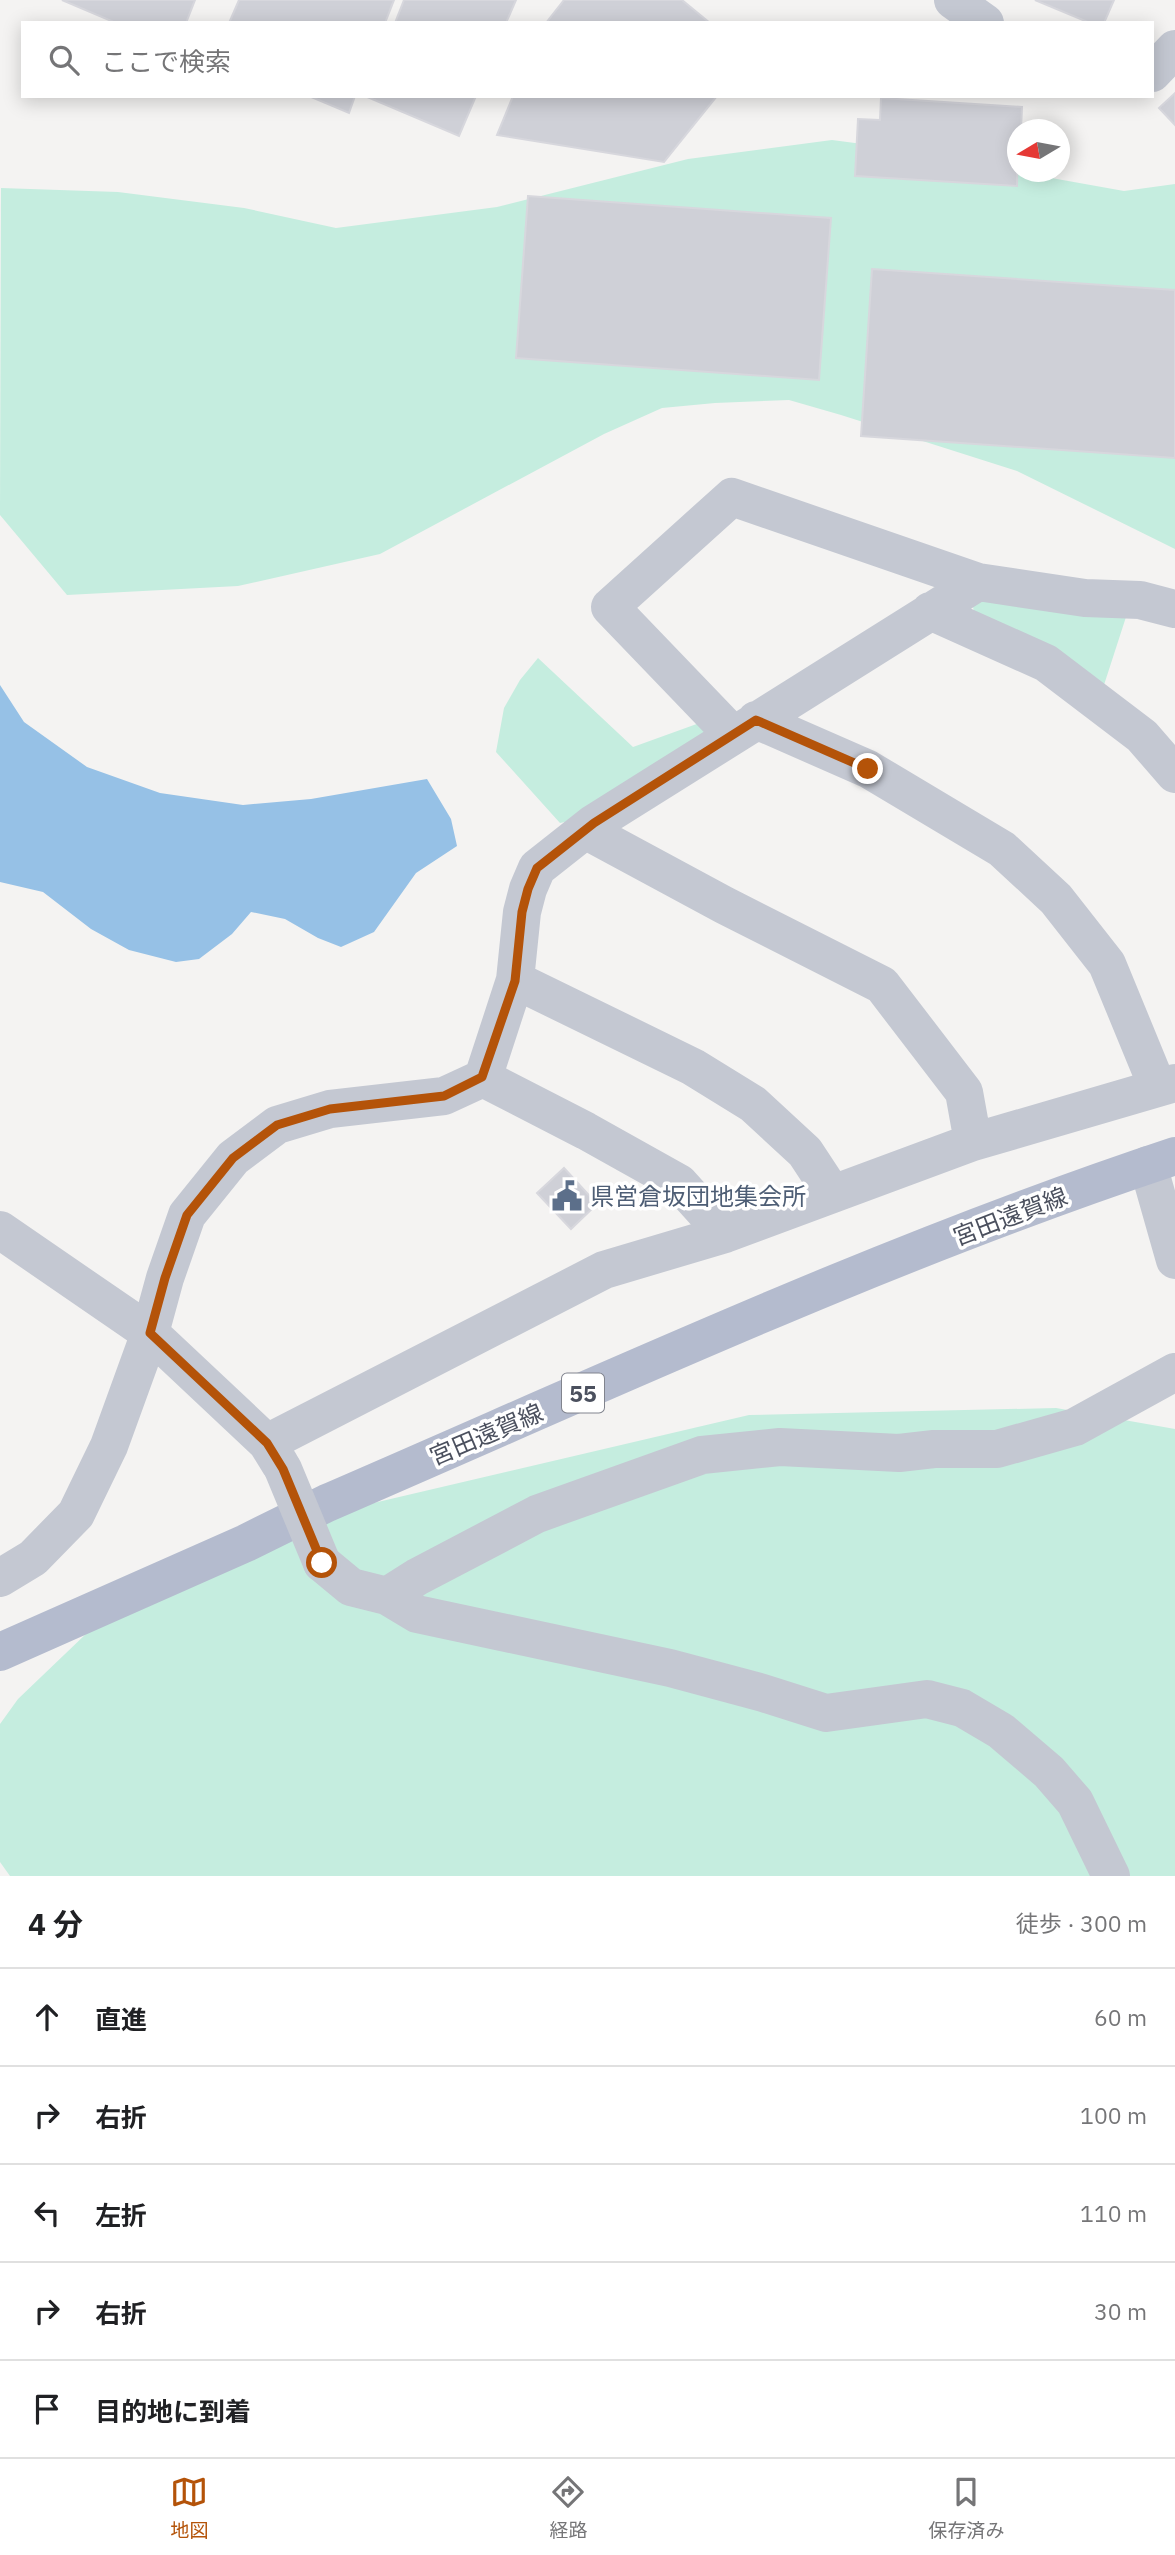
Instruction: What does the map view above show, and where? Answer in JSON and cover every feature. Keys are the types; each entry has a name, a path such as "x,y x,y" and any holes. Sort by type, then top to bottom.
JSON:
{"main road":[{"name":"宮田遠賀線","path":"0,1652 246,1543 327,1503 842,1281 1162,1161"}],"street":[{"path":"953,0 982,21"},
{"path":"1154,71 1175,49"},
{"path":"275,1456 604,1270 725,1234 973,1142 1166,1085 1107,964 1056,899 1011,858 968,828 868,769 744,728 610,607 732,497 978,582 1085,598 1140,600 1175,609"},
{"path":"0,1578 33,1558 76,1514 109,1446 150,1333 165,1278 187,1215 233,1158 277,1125 330,1109 444,1096 482,1077 515,981 522,912 537,868 585,830 978,582"},
{"path":"930,611 1046,663 1142,736 1175,774"},
{"path":"585,830 882,985 964,1092 973,1142"},
{"path":"515,981 693,1067 753,1104 805,1152 832,1193"},
{"path":"482,1077 679,1183 725,1234"},
{"path":"1162,1161 1175,1260"},
{"path":"0,1230 150,1333 275,1456 322,1563 351,1587 387,1596 417,1614 670,1668 826,1713 927,1699 962,1708 1001,1731 1049,1772 1075,1802 1111,1876"},
{"path":"387,1596 417,1577 537,1514 702,1455 780,1447 899,1453 997,1449 1075,1427 1175,1372"}],"green space":[{"path":"832,140 954,156 1007,167 1007,182 1070,181 1124,191 1175,184 1175,549 1017,471 789,400 662,408 604,434 380,554 238,586 67,595 0,515 1,188 118,192 244,208 336,228 497,207 688,159"},
{"path":"984,600 1126,617 1103,688 974,614 973,606"},
{"path":"538,658 633,747 705,721 709,738 579,819 560,823 496,752 504,708 520,680"},
{"path":"1056,1408 1175,1429 1175,1876 10,1876 0,1862 0,1724 18,1699 112,1609 301,1520 749,1415"}],"water":[{"path":"0,685 24,722 87,767 160,793 243,805 311,799 427,779 451,819 457,846 416,873 374,932 341,947 318,938 285,919 251,912 232,934 199,959 176,962 129,950 91,929 43,892 0,882"}],"building":[{"path":"62,0 195,0 187,21 111,21"},
{"path":"239,0 394,0 386,21 230,21"},
{"path":"404,0 516,0 507,21 396,21"},
{"path":"564,0 682,0 708,21 548,21"},
{"path":"1035,0 1114,0 1105,21 1085,21"},
{"path":"1175,93 1175,125 1159,108"},
{"path":"314,98 354,98 349,113"},
{"path":"370,98 475,98 459,136"},
{"path":"512,98 715,98 664,162 497,135"},
{"path":"881,98 1022,107 1021,119 1007,119 1007,182 1017,182 1017,186 855,176 858,119 880,120"},
{"path":"528,196 831,218 819,380 516,358"},
{"path":"872,269 1175,290 1175,458 861,436"},
{"path":"564,1168 597,1204 571,1229 537,1193"}],"place":[{"name":"県営倉坂団地集会所","path":"567,1196"}],"route":[{"path":"322,1563 283,1469 267,1443 150,1333 165,1278 187,1215 233,1158 277,1125 330,1109 444,1096 482,1077 515,981 522,912 537,868 594,823 756,720 868,769"}]}
